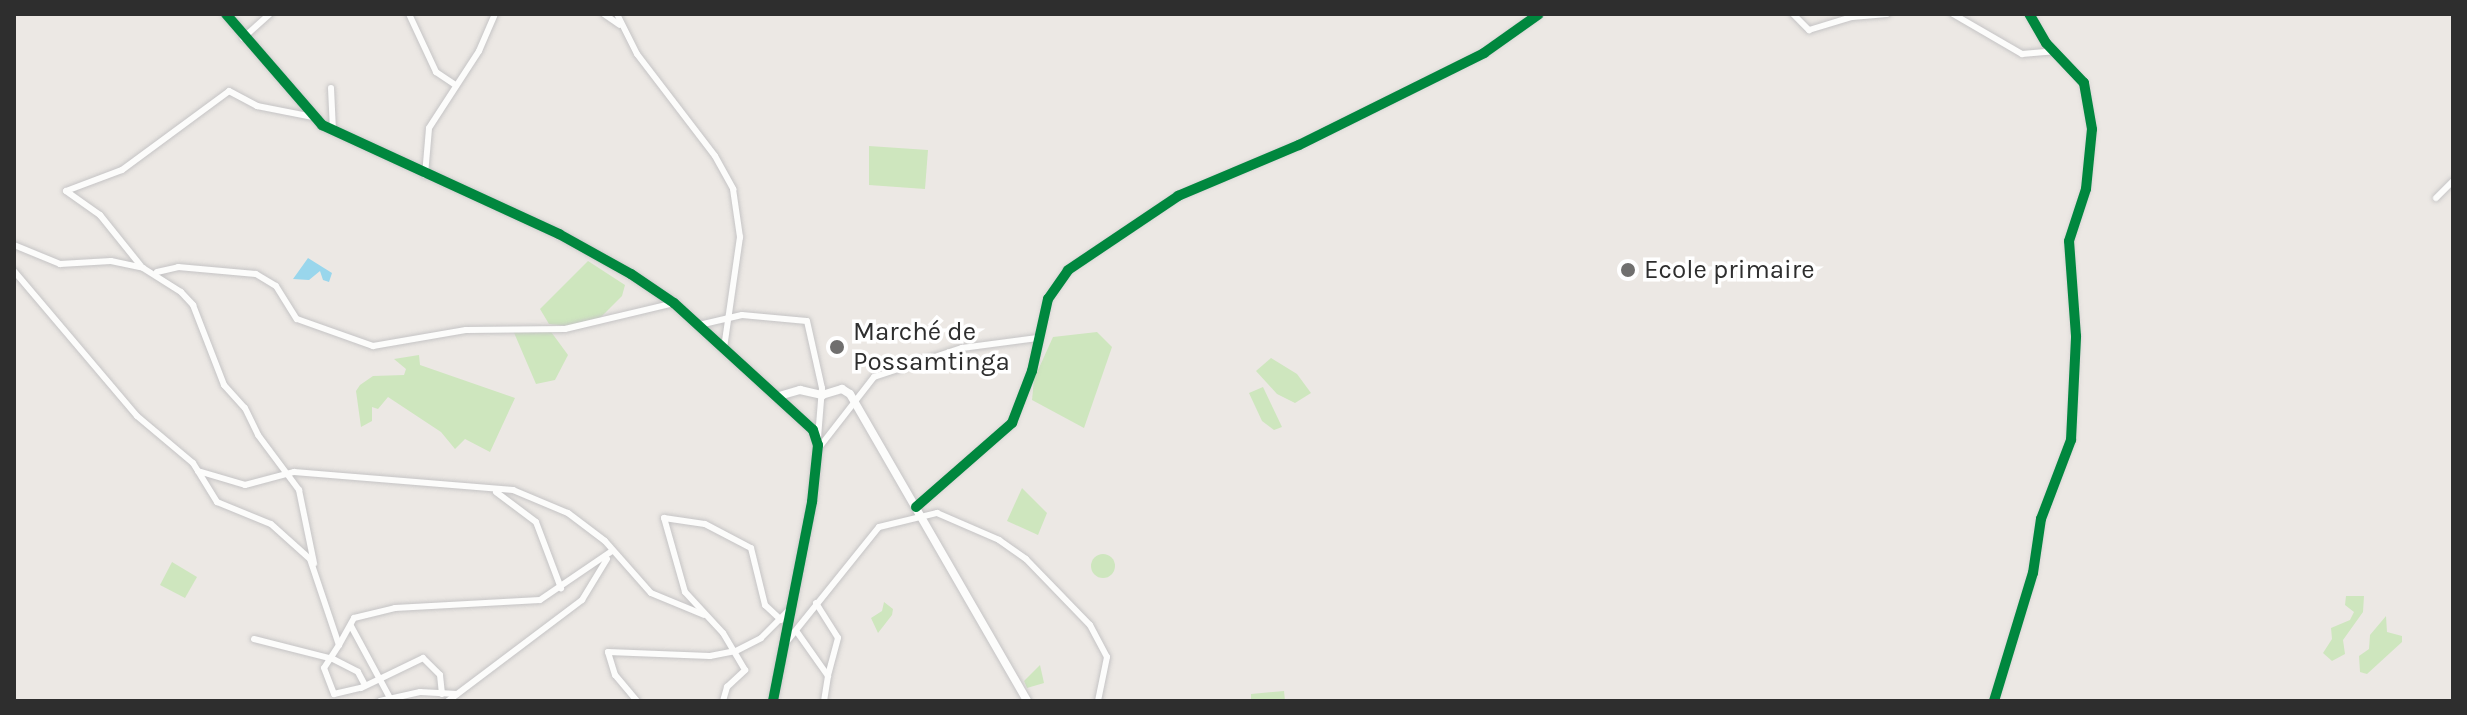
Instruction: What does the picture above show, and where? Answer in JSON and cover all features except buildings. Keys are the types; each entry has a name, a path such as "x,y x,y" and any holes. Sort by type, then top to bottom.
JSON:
{"street":[{"path":"226,14 243,38 313,117 333,132 424,176 559,234 674,303 779,396 818,438"},
{"path":"243,38 270,14"},
{"path":"409,14 436,72 455,85"},
{"path":"424,176 429,128 495,14"},
{"path":"604,14 623,27"},
{"path":"617,14 731,183 740,225 732,316 724,348"},
{"path":"781,647 797,632 816,603 879,527 919,510 1012,423 1032,371 1037,338 1059,279 1178,196 1299,145 1484,53 1539,14"},
{"path":"1793,14 1809,30 1852,17 1887,14"},
{"path":"1953,14 2022,54 2054,51"},
{"path":"1994,701 2033,573 2041,519 2071,440 2076,336 2069,241 2086,189 2092,129 2084,83 2054,51 2029,14"},
{"path":"331,88 333,132"},
{"path":"143,268 100,215 66,191 122,170 229,91 257,106 313,117"},
{"path":"2436,198 2453,181"},
{"path":"14,245 60,264 111,261 157,272 193,305 224,385 289,474 303,504 315,568 339,645"},
{"path":"157,272 178,267 256,274 276,286 297,319 373,346 466,330 565,329 674,303"},
{"path":"14,271 105,374 119,397 198,471 217,502 271,524 298,544 315,568"},
{"path":"699,325 714,325 732,316 807,321 822,395 818,449 801,565 781,647 773,701"},
{"path":"818,449 874,377 979,344 1037,338"},
{"path":"779,396 800,390 822,395 843,389 856,403 1027,701"},
{"path":"198,471 245,485 289,474 513,490 563,510 612,551 651,593 704,615"},
{"path":"491,489 536,522 561,588"},
{"path":"919,510 949,517 999,540 1036,566 1104,645 1107,667 1098,701"},
{"path":"723,701 727,687 745,672 736,651 679,582 664,518 705,524 751,548 765,605 781,620"},
{"path":"442,694 440,675 423,658 365,685 334,694 324,668 333,659 354,618 395,608 493,601 526,604 561,588 612,551"},
{"path":"448,701 539,638 582,600 612,551"},
{"path":"816,603 838,638 824,701"},
{"path":"637,701 611,668 608,652 710,656 736,651 781,620 789,610"},
{"path":"351,626 391,700"},
{"path":"797,632 828,676"},
{"path":"254,639 333,659 358,672 365,685"},
{"path":"380,701 420,692 457,694"}],"green space":[{"path":"869,146 928,150 925,189 869,185"},
{"path":"588,261 625,285 622,296 600,318 569,326 549,324 540,309"},
{"path":"512,328 549,329 568,355 555,380 536,384"},
{"path":"1097,332 1112,347 1084,428 1032,400 1034,379 1053,337"},
{"path":"419,355 420,365 515,398 490,452 465,439 455,449 441,432 388,397 378,409 372,407 372,421 361,427 356,391 360,385 373,376 404,375 406,369 394,359"},
{"path":"1271,358 1297,374 1311,393 1295,403 1277,394 1256,371"},
{"path":"1263,387 1282,427 1274,430 1262,421 1249,393"},
{"path":"1022,488 1047,513 1038,535 1007,521"},
{"path":"1098,554 1108,554 1115,561 1115,571 1108,578 1098,578 1091,571 1091,561"},
{"path":"172,562 197,577 185,598 160,585"},
{"path":"2346,596 2364,596 2363,612 2343,640 2345,654 2332,661 2323,653 2332,639 2331,628 2350,620 2354,612 2345,605"},
{"path":"884,602 893,609 892,615 878,633 871,618 882,611"},
{"path":"2386,616 2387,632 2402,636 2402,642 2367,674 2360,672 2359,656 2369,649 2370,635"},
{"path":"1040,665 1044,683 1027,688 1024,681"},
{"path":"1284,691 1285,701 1251,699 1251,694"}],"water":[{"path":"308,258 332,273 329,282 323,280 320,271 309,280 293,279"}],"cycle path":[{"path":"226,14 322,125 559,234 631,274 674,303 813,430 818,445 812,502 773,701"},
{"path":"916,507 1012,423 1032,371 1048,299 1068,270 1178,196 1299,145 1484,53 1539,14"},
{"path":"1994,701 2033,573 2041,519 2071,440 2076,336 2069,241 2086,189 2092,129 2084,83 2046,43 2029,14"}],"place":[{"name":"Ecole primaire","path":"1628,270"},
{"name":"Marché de Possamtinga","path":"837,347"}]}
